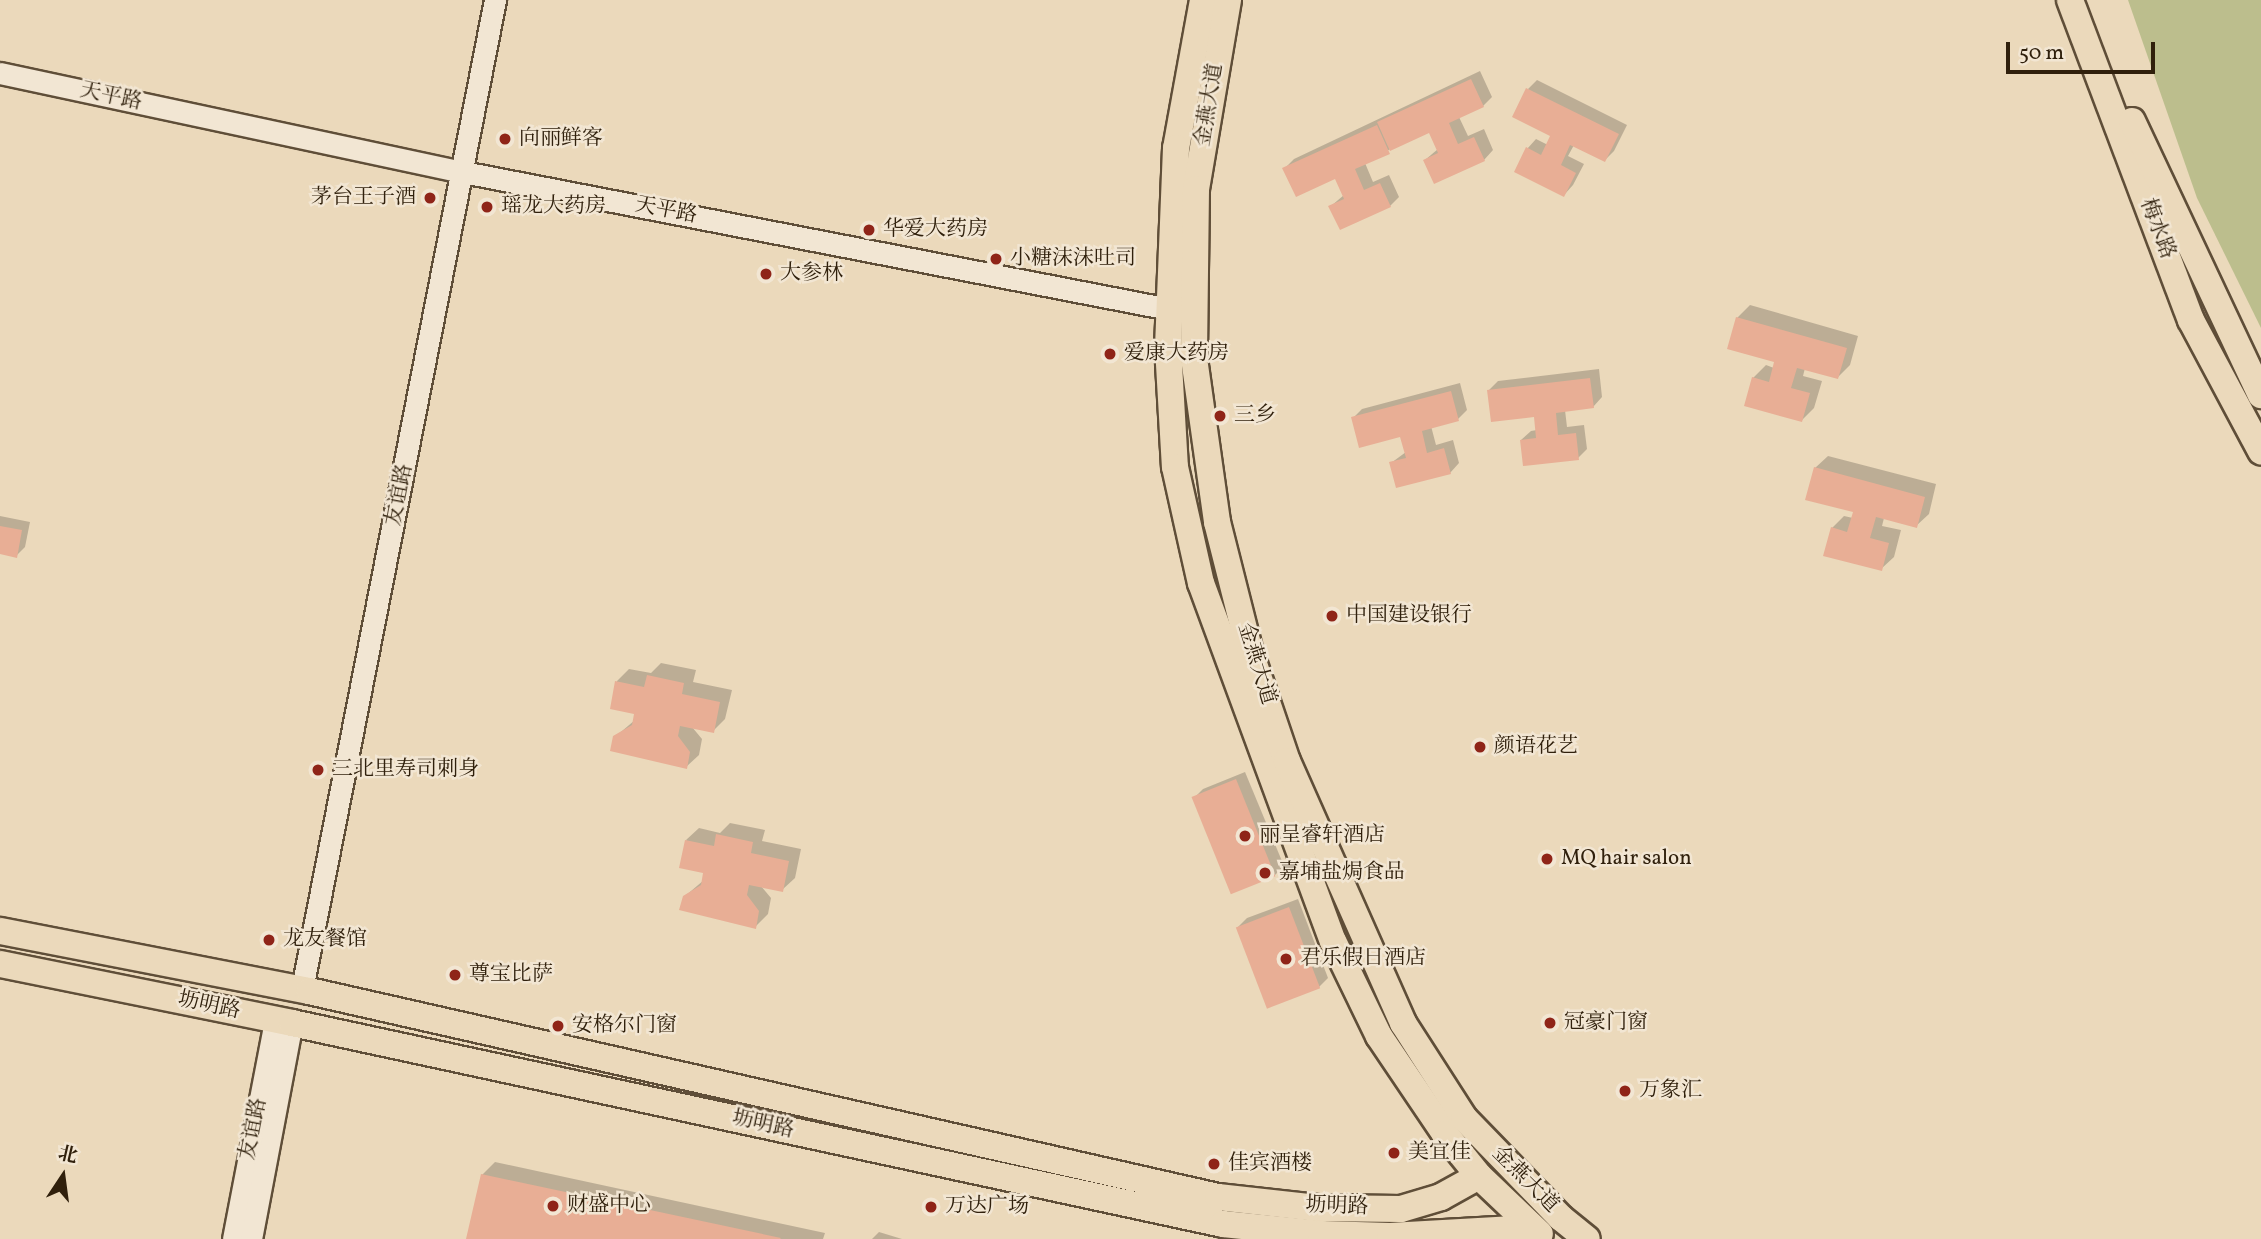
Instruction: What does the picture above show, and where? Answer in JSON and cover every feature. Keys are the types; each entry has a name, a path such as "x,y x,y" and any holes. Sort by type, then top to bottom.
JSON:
{"main road":[{"name":"金燕大道","path":"1203,0 1177,148 1168,347 1175,467 1201,583 1333,941 1379,1036 1445,1134 1479,1176 1539,1233"},
{"name":"金燕大道","path":"1228,0 1196,189 1194,358 1217,522 1251,652 1287,761 1403,1023 1464,1118 1561,1217 1587,1239"},
{"name":"梅水路","path":"2070,0 2191,320 2261,451"},
{"name":"梅水路","path":"2082,0 2104,61 2261,395"},
{"name":"坜明路","path":"0,931 302,989 1218,1196 1317,1208 1401,1209 1441,1197 1479,1176"},
{"name":"坜明路","path":"0,964 284,1021 1223,1224 1321,1234 1390,1236 1539,1233"}],"street":[{"name":"友谊路","path":"302,989 495,0"},
{"name":"天平路","path":"0,74 463,172 1169,309"},
{"name":"友谊路","path":"233,1239 284,1021"},
{"name":"友谊路","path":"251,1239 284,1021"}],"green space":[{"path":"2128,0 2261,0 2261,328 2197,198"}],"building":[{"path":"1471,79 1484,107 1449,123 1458,144 1474,137 1485,161 1434,184 1423,160 1438,153 1429,133 1390,151 1377,122"},
{"path":"1526,88 1619,134 1605,162 1570,145 1561,165 1576,173 1564,197 1514,172 1526,147 1541,155 1550,136 1512,117"},
{"path":"1377,125 1390,154 1355,169 1364,190 1380,183 1391,207 1340,230 1328,206 1344,199 1335,179 1296,197 1282,168"},
{"path":"1736,317 1847,348 1838,379 1797,368 1791,388 1810,393 1802,422 1744,406 1752,377 1769,382 1774,362 1727,349"},
{"path":"1590,378 1594,408 1556,413 1558,435 1576,433 1579,460 1523,466 1520,440 1536,438 1534,417 1491,422 1487,390"},
{"path":"1451,391 1459,421 1422,431 1427,453 1444,448 1451,474 1396,488 1389,462 1406,458 1400,437 1359,448 1351,417"},
{"path":"1814,467 1925,497 1917,528 1876,517 1870,538 1889,543 1882,571 1823,556 1831,527 1847,532 1853,512 1805,500"},
{"path":"0,526 22,530 17,558 0,554"},
{"path":"647,675 684,683 682,694 720,702 714,733 680,726 678,736 690,752 687,769 610,751 613,736 632,725 634,714 610,709 615,681 644,687"},
{"path":"1236,779 1275,876 1231,894 1191,797"},
{"path":"716,834 753,842 751,853 789,861 783,892 749,885 747,895 759,911 756,929 679,910 683,896 701,885 703,873 679,868 685,840 714,846"},
{"path":"1289,907 1320,988 1267,1009 1236,927"},
{"name":"财盛中心","path":"481,1174 781,1238 466,1239"}],"place":[{"name":"向丽鲜客","path":"505,139"},
{"name":"茅台王子酒","path":"430,198"},
{"name":"瑶龙大药房","path":"487,207"},
{"name":"华爱大药房","path":"869,230"},
{"name":"小糖沫沫吐司","path":"996,259"},
{"name":"大参林","path":"766,274"},
{"name":"爱康大药房","path":"1110,354"},
{"name":"三乡","path":"1220,416"},
{"name":"中国建设银行","path":"1332,616"},
{"name":"颜语花艺","path":"1480,747"},
{"name":"三北里寿司刺身","path":"318,770"},
{"name":"丽呈睿轩酒店","path":"1245,836"},
{"name":"MQ hair salon","path":"1547,859"},
{"name":"嘉埔盐焗食品","path":"1265,873"},
{"name":"龙友餐馆","path":"269,940"},
{"name":"君乐假日酒店","path":"1286,959"},
{"name":"尊宝比萨","path":"455,975"},
{"name":"冠豪门窗","path":"1550,1023"},
{"name":"安格尔门窗","path":"558,1026"},
{"name":"万象汇","path":"1625,1091"},
{"name":"美宜佳","path":"1394,1153"},
{"name":"佳宾酒楼","path":"1214,1164"},
{"name":"财盛中心","path":"553,1206"},
{"name":"万达广场","path":"931,1207"}]}
